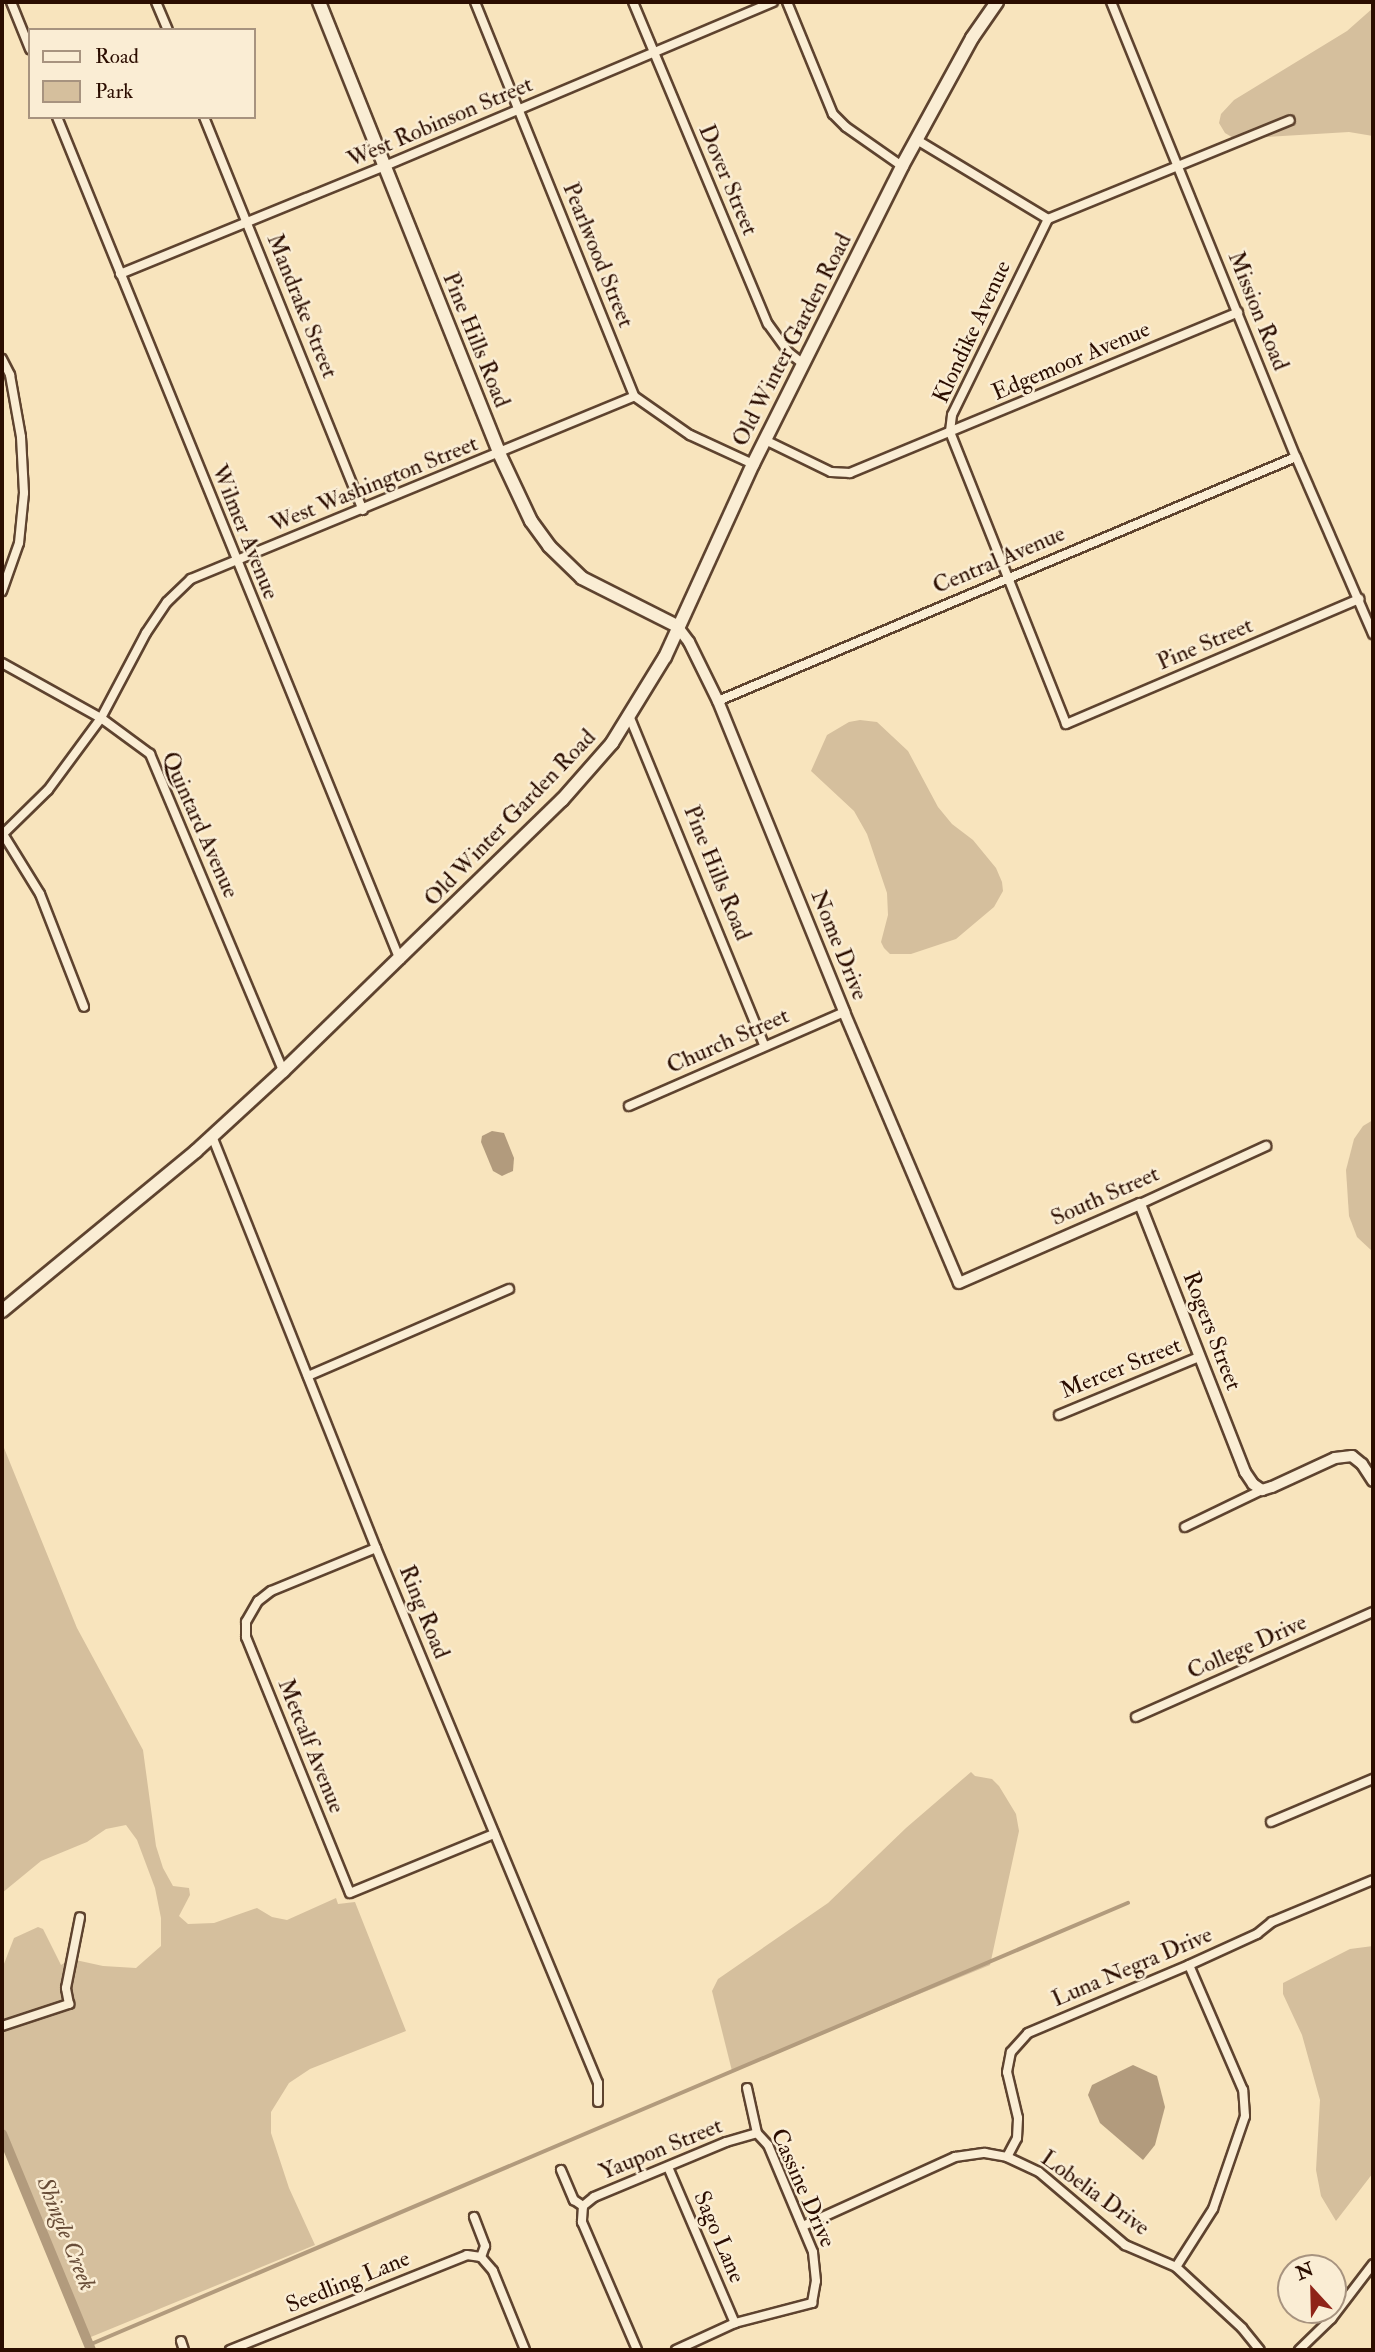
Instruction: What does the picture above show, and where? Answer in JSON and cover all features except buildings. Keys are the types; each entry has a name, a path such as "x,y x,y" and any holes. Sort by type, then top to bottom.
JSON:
{"main road":[{"name":"Pine Hills Road","path":"319,2 499,453 531,521 549,546 582,578 677,626"},
{"name":"Old Winter Garden Road","path":"2,1311 212,1136 283,1071 562,800 630,718 665,657 753,464 902,166 972,38 997,2"}],"street":[{"path":"11,2 28,44"},
{"path":"156,2 167,28"},
{"name":"Pearlwood Street","path":"475,2 634,396"},
{"name":"Dover Street","path":"633,2 768,324 788,352 802,363"},
{"name":"West Robinson Street","path":"120,274 385,166 773,2"},
{"path":"787,2 833,114 846,127 902,166"},
{"name":"Mission Road","path":"1111,2 1296,457 1373,634"},
{"name":"Wilmer Avenue","path":"58,119 400,960"},
{"name":"Mandrake Street","path":"205,119 363,510"},
{"path":"917,140 1048,219 1290,120"},
{"name":"Klondike Avenue","path":"1048,219 952,415 950,432 1066,724"},
{"name":"Edgemoor Avenue","path":"765,440 831,472 850,473 1238,312"},
{"path":"2,359 9,375 21,437 24,493 19,543 2,591"},
{"path":"634,396 690,435 753,464"},
{"name":"West Washington Street","path":"3,834 48,790 101,718 146,633 167,602 191,579 634,396"},
{"name":"Central Avenue","path":"718,701 1296,457"},
{"name":"Pine Street","path":"1066,724 1359,599"},
{"name":"Nome Drive","path":"677,626 690,642 718,701 844,1012 959,1283"},
{"name":"Quintard Avenue","path":"2,663 101,718 150,754 161,774 283,1071"},
{"name":"Pine Hills Road","path":"630,718 764,1045"},
{"path":"3,834 40,894 85,1007"},
{"name":"Church Street","path":"629,1106 844,1012"},
{"name":"Ring Road","path":"212,1136 376,1548 598,2083 598,2102"},
{"name":"South Street","path":"959,1283 1266,1146"},
{"name":"Rogers Street","path":"1140,1204 1245,1472 1253,1484 1262,1490"},
{"path":"308,1376 509,1289"},
{"name":"Mercer Street","path":"1059,1415 1199,1357"},
{"path":"1185,1527 1335,1458 1352,1455 1373,1479"},
{"name":"Metcalf Avenue","path":"376,1548 271,1591 250,1612 246,1637 350,1893 494,1834"},
{"name":"College Drive","path":"1136,1717 1373,1612"},
{"path":"1271,1822 1373,1779"},
{"name":"Luna Negra Drive","path":"1007,2157 1017,2138 1018,2118 1007,2072 1011,2052 1028,2033 1189,1965 1257,1934 1272,1923 1373,1880"},
{"path":"2,2026 69,2004 66,1988 80,1917"},
{"path":"1177,2267 1213,2209 1245,2116 1243,2090 1189,1965"},
{"name":"Cassine Drive","path":"735,2323 812,2303 816,2267 803,2226 768,2145 757,2133 747,2088"},
{"name":"Yaupon Street","path":"583,2207 594,2197 726,2142 757,2133"},
{"name":"Lobelia Drive","path":"803,2226 955,2157 985,2153 1007,2157 1039,2172 1125,2245 1177,2267 1242,2328 1260,2350"},
{"name":"Sago Lane","path":"668,2167 735,2323"},
{"path":"561,2170 573,2200 583,2207 582,2222 637,2350"},
{"path":"474,2217 485,2246 481,2257 492,2271 524,2350"},
{"name":"Seedling Lane","path":"230,2350 467,2255 481,2257"},
{"path":"1300,2350 1331,2319 1373,2264"},
{"path":"676,2350 735,2323"},
{"path":"181,2341 184,2350"}],"green space":[{"path":"1373,8 1373,136 1349,132 1235,139 1225,133 1219,123 1221,114 1234,100 1347,31"},
{"path":"849,722 877,722 908,751 938,807 952,824 973,840 996,868 1002,882 1003,891 994,907 956,939 911,954 890,954 884,948 881,942 888,915 887,893 867,834 854,811 811,771 827,735"},
{"path":"1373,1120 1373,1252 1357,1237 1349,1216 1346,1170 1354,1139 1363,1126"},
{"path":"2,1443 77,1628 143,1750 156,1846 163,1868 173,1886 189,1888 190,1895 179,1916 188,1924 214,1923 257,1908 272,1917 287,1920 336,1898 338,1904 355,1902 406,2031 310,2069 289,2083 271,2112 271,2133 289,2188 315,2245 86,2339 2,2134 2,1969 14,1938 38,1927 43,1929 61,1965 71,1959 103,1966 136,1968 161,1946 161,1918 155,1888 137,1840 126,1825 106,1829 87,1842 41,1861 2,1893"},
{"path":"971,1772 975,1776 992,1779 999,1786 1016,1814 1019,1831 990,1965 732,2071 712,1991 718,1979 828,1903 906,1828"},
{"path":"1373,1946 1373,2173 1336,2221 1321,2196 1316,2170 1320,2100 1302,2035 1283,1994 1283,1983 1350,1949"}],"shaded area":[{"path":"492,1131 504,1133 514,1158 513,1171 502,1176 493,1171 481,1142 482,1136"},
{"path":"1133,2065 1157,2076 1165,2107 1155,2145 1143,2160 1100,2123 1088,2095 1092,2085"}],"waterway":[{"path":"89,2345 1128,1903"},
{"name":"Shingle Creek","path":"2,2134 91,2350"}]}
